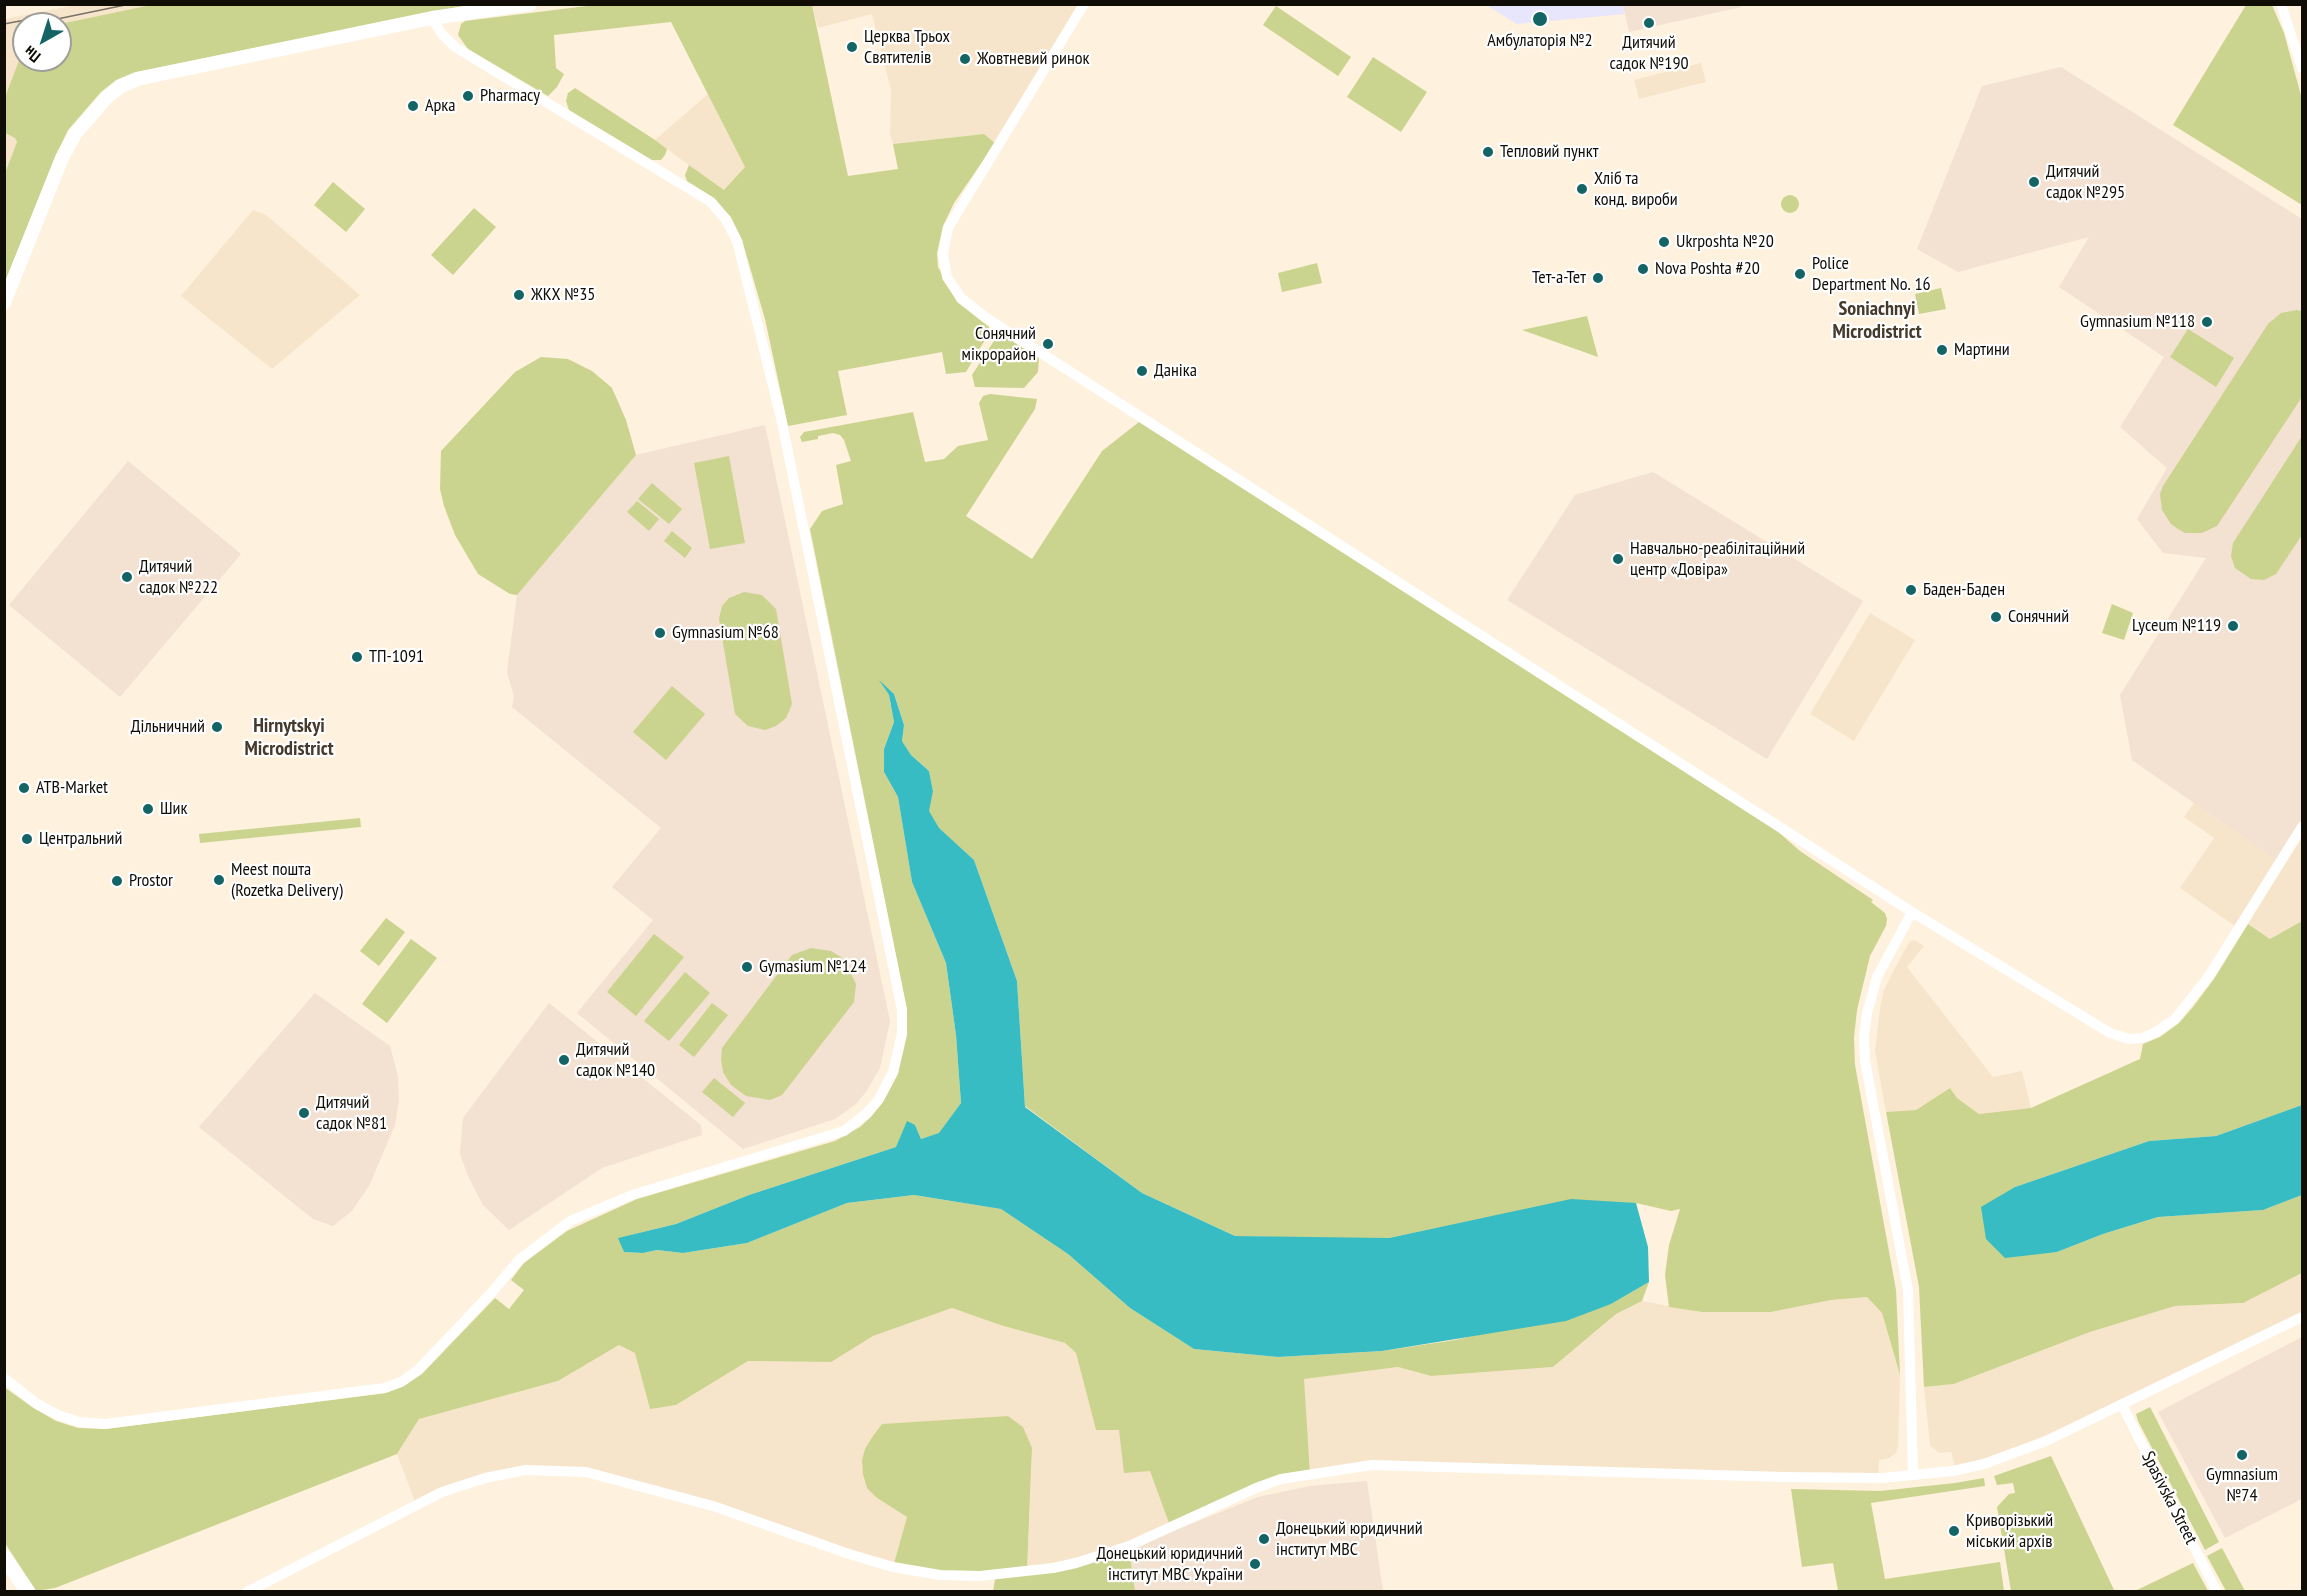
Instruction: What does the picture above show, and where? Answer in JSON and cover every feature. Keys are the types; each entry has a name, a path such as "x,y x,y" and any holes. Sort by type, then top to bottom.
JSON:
{"main road":[{"path":"4,1557 28,1592"}],"street":[{"path":"4,303 62,158 75,134 107,97 120,86 137,79 432,18 530,4"},
{"path":"1084,4 948,228 943,254 947,277 961,298 985,317 1912,912 2090,1022 2128,1039 2142,1038 2156,1032 2175,1019 2190,1003 2302,828"},
{"path":"2281,4 2302,68"},
{"path":"4,1378 37,1404 58,1415 79,1422 105,1424 393,1385 418,1370 493,1291 519,1260 570,1221 632,1196 844,1131 867,1113 879,1099 893,1072 902,1033 902,1010 782,418 737,241 726,220 711,202 455,47 442,34 432,18"},
{"path":"1912,912 1877,977 1867,1013 1864,1037 1865,1061 1908,1290 1913,1475"},
{"path":"247,1592 442,1492 485,1478 526,1470 586,1472 713,1506 849,1554 893,1567 940,1575 980,1576 1053,1568 1076,1563 1129,1546 1273,1482 1372,1465 1725,1476 1881,1478 1953,1471 1984,1464 2046,1441 2302,1317"},
{"name":"Spasivska Street","path":"2122,1405 2217,1592"}],"shaded area":[{"name":"Дитячий садок №190","path":"1741,4 1741,7 1629,32 1623,5"},
{"path":"76,5 156,5 72,22 72,12 40,12"},
{"name":"Жовтневий ринок","path":"812,5 1081,5 995,143 984,134 893,144 890,134 891,90 872,14 818,28"},
{"name":"Амбулаторія №2","path":"1486,5 1623,5 1625,14 1517,24"},
{"path":"12,18 12,72 15,72 5,97 5,19"},
{"path":"1701,63 1706,82 1639,99 1634,80"},
{"path":"2061,67 2302,219 2302,818 2276,860 2132,760 2120,695 2206,558 2163,553 2137,519 2167,468 2120,427 2164,357 2059,287 2089,237 1958,272 1917,249 1982,86"},
{"path":"708,94 745,167 724,191 655,140"},
{"path":"5,133 15,138 17,142 5,173"},
{"path":"253,210 266,215 360,295 272,369 181,296"},
{"path":"765,425 890,1021 880,1068 856,1104 835,1119 743,1149 577,1013 653,920 612,887 661,828 512,707 514,696 507,672 517,595 636,455"},
{"name":"Дитячий садок №222","path":"128,461 241,554 120,697 9,605"},
{"path":"1653,472 1863,601 1767,759 1507,600 1575,495"},
{"path":"1870,613 1915,640 1854,741 1810,714"},
{"path":"2194,803 2276,860 2235,926 2180,888 2214,838 2184,817"},
{"path":"2302,837 2302,921 2270,939 2248,924"},
{"path":"1915,940 1924,946 1907,967 1993,1077 2022,1071 2031,1108 1979,1114 1957,1098 1950,1088 1916,1110 1886,1112 1875,1051 1880,1008 1884,990 1895,968 1910,941"},
{"name":"Дитячий садок №81","path":"315,993 390,1046 398,1077 399,1100 395,1125 369,1186 352,1211 333,1226 313,1219 199,1127"},
{"name":"Дитячий садок №140","path":"549,1003 701,1125 702,1135 602,1168 509,1230 483,1205 468,1176 460,1154 463,1118"},
{"path":"2302,1273 2302,1317 2046,1441 1956,1470 1951,1452 1939,1453 1930,1445 1924,1387 1954,1384 2090,1332 2175,1306 2243,1303"},
{"path":"1867,1297 1882,1313 1900,1375 1898,1447 1896,1453 1889,1458 1879,1460 1878,1478 1372,1465 1310,1474 1303,1379 1398,1367 1431,1376 1553,1367 1616,1314 1642,1301 1702,1312 1771,1312 1831,1300"},
{"path":"952,1308 1000,1325 1065,1343 1076,1353 1096,1430 1119,1430 1150,1471 1170,1526 1139,1541 1027,1571 1032,1458 1023,1427 1008,1416 877,1498 907,1517 893,1567 713,1506 586,1472 526,1470 416,1504 397,1454 419,1419 558,1381 619,1345 635,1352 650,1408 676,1405 748,1361 830,1362 873,1336"},
{"name":"Gymnasium №74","path":"2302,1337 2302,1499 2225,1538 2158,1412"},
{"name":"Донецький юридичний інститут МВС","path":"1367,1481 1383,1591 1135,1591 1129,1549 1258,1497 1310,1486"}],"green space":[{"path":"156,4 468,5 136,72 116,80 101,92 68,130 5,282 5,173 17,142 15,138 5,133 5,97 15,72 72,72 72,22"},
{"path":"595,5 812,5 848,176 898,169 893,144 984,134 995,143 954,203 943,226 937,253 938,267 957,302 989,327 989,333 966,372 946,374 942,352 838,371 847,415 788,426 765,319 742,240 731,217 714,198 687,181 685,175 689,165 724,190 745,167 671,22 554,35 556,68 564,74 557,87 548,96 468,49 458,35 461,24 465,21"},
{"path":"2246,5 2272,5 2284,33 2302,99 2302,205 2173,125"},
{"path":"1276,6 1351,57 1338,76 1263,25"},
{"path":"1373,57 1427,92 1401,132 1347,97"},
{"path":"575,88 655,140 667,149 665,155 661,160 652,160 569,110 566,101 568,93"},
{"path":"333,182 365,209 346,232 314,205"},
{"path":"1786,195 1794,195 1799,200 1797,211 1786,213 1781,208 1781,200"},
{"path":"474,208 496,227 453,275 431,255"},
{"path":"1317,263 1322,283 1282,292 1278,273"},
{"path":"1941,288 1946,309 1919,314 1915,294"},
{"path":"2302,311 2302,397 2217,526 2202,533 2185,533 2171,524 2162,510 2160,494 2163,486 2268,324 2281,313"},
{"path":"1587,316 1598,357 1522,330"},
{"path":"2188,329 2234,358 2216,387 2170,357"},
{"path":"999,333 1039,358 1038,372 1024,388 975,387 972,375"},
{"path":"541,357 568,359 592,371 612,388 626,420 636,455 517,595 510,594 478,574 455,535 440,489 441,451 515,372"},
{"path":"990,394 1037,399 1035,409 966,516 1032,559 1102,451 1139,422 1776,830 1800,851 1873,900 1871,902 1885,913 1887,919 1886,926 1870,956 1857,1010 1854,1038 1855,1065 1896,1290 1900,1375 1882,1313 1867,1297 1831,1300 1771,1312 1702,1312 1669,1307 1665,1275 1669,1245 1680,1209 1671,1211 1636,1203 1470,1221 1389,1238 1235,1236 1142,1193 1025,1106 1017,981 974,860 938,828 928,811 933,791 929,771 911,755 902,741 904,725 894,694 881,683 889,695 894,722 884,749 884,772 898,797 912,882 946,963 956,1035 961,1103 940,1133 921,1139 915,1125 896,1147 749,1195 676,1224 619,1238 624,1252 643,1253 657,1250 683,1253 747,1243 847,1203 914,1195 1001,1209 1068,1254 1130,1308 1194,1349 1278,1357 1382,1351 1455,1340 1611,1304 1649,1282 1642,1301 1616,1314 1553,1367 1431,1376 1398,1367 1304,1379 1310,1474 1281,1479 1170,1526 1150,1471 1124,1473 1119,1430 1096,1430 1076,1353 1065,1343 1000,1325 952,1308 873,1336 831,1362 748,1361 676,1405 650,1409 635,1353 619,1345 558,1381 419,1419 397,1454 55,1588 36,1591 5,1543 4,1387 56,1421 78,1428 105,1429 386,1393 404,1386 422,1374 495,1298 509,1309 524,1290 511,1280 524,1263 567,1231 637,1199 835,1141 860,1127 883,1102 898,1074 907,1035 907,1010 810,529 822,511 843,504 836,465 851,461 840,435 833,433 802,442 800,437 804,432 913,412 925,462 944,459 958,446 988,440 979,403 983,396"},
{"path":"2302,436 2302,535 2276,574 2264,580 2251,579 2235,568 2231,556 2233,543"},
{"path":"729,456 745,543 710,549 694,463"},
{"path":"652,483 682,509 669,524 638,499"},
{"path":"637,501 659,519 649,531 627,512"},
{"path":"672,531 692,548 685,558 664,541"},
{"path":"744,592 762,595 776,609 792,704 786,718 776,726 765,730 748,726 735,714 719,619 722,606 729,598"},
{"path":"2112,604 2133,613 2124,640 2102,633"},
{"path":"672,686 705,714 666,760 633,732"},
{"path":"360,818 361,827 200,843 199,834"},
{"path":"386,918 405,932 379,966 360,951"},
{"path":"2302,921 2302,1105 2216,1136 2149,1141 2015,1187 2039,1253 2057,1252 2103,1234 2158,1217 2263,1210 2302,1195 2302,1273 2243,1303 2175,1306 2090,1332 1954,1384 1924,1387 1919,1287 1886,1112 1916,1110 1950,1088 1957,1098 1979,1114 2031,1108 2140,1059 2143,1044 2160,1037 2179,1023 2193,1007 2214,979 2248,924 2270,939"},
{"path":"654,934 684,957 636,1016 607,992"},
{"path":"411,939 437,958 387,1023 362,1004"},
{"path":"811,948 831,951 846,963 856,984 854,1002 782,1095 770,1100 746,1096 731,1085 723,1072 722,1048 792,955"},
{"path":"685,972 710,993 669,1041 644,1021"},
{"path":"712,1003 728,1015 694,1057 679,1045"},
{"path":"714,1078 745,1103 733,1117 702,1092"},
{"path":"2150,1407 2219,1542 2205,1550 2138,1421 2136,1414"},
{"path":"1008,1416 1023,1427 1032,1448 1027,1571 980,1576 893,1567 907,1517 877,1498 867,1488 863,1474 862,1460 865,1449 882,1424"},
{"path":"2051,1456 2114,1590 2112,1591 2011,1591 1997,1507 2009,1494 2015,1493 2013,1483 1997,1485 1994,1476"},
{"path":"1984,1478 1985,1486 1871,1503 1885,1579 2000,1562 2004,1591 1838,1591 1833,1563 1802,1567 1791,1489 1880,1491"},
{"path":"2222,1548 2245,1591 2226,1591 2207,1556"},
{"path":"1129,1549 1135,1591 993,1592 995,1579"},
{"path":"2193,1563 2208,1591 2135,1591"}],"water":[{"path":"879,680 894,694 904,725 902,741 911,755 929,771 933,791 929,811 939,828 974,860 1017,981 1025,1107 1142,1193 1235,1236 1389,1238 1571,1199 1636,1203 1648,1247 1649,1282 1611,1304 1566,1321 1382,1351 1278,1357 1194,1349 1130,1308 1068,1254 1001,1209 914,1195 847,1203 747,1243 683,1253 657,1250 643,1253 624,1252 618,1238 676,1224 749,1195 896,1147 907,1121 915,1125 921,1139 939,1133 961,1103 956,1035 946,963 912,882 898,797 884,772 884,749 894,722 889,695"},
{"path":"2302,1105 2302,1195 2263,1210 2158,1217 2103,1234 2057,1252 2005,1258 1986,1239 1981,1207 2015,1187 2149,1141 2216,1136"}],"tram line":[{"path":"72,16 130,4"},
{"path":"4,24 12,22"}],"place":[{"name":"Амбулаторія №2","path":"1540,19"},
{"name":"Дитячий садок №190","path":"1649,23"},
{"name":"Церква Трьох Святителів","path":"852,47"},
{"name":"Жовтневий ринок","path":"965,59"},
{"name":"Pharmacy","path":"468,96"},
{"name":"Арка","path":"413,106"},
{"name":"Тепловий пункт","path":"1488,152"},
{"name":"Дитячий садок №295","path":"2034,182"},
{"name":"Хліб та конд. вироби","path":"1582,189"},
{"name":"Ukrposhta №20","path":"1664,242"},
{"name":"Nova Poshta #20","path":"1643,269"},
{"name":"Police Department No. 16","path":"1800,274"},
{"name":"Тет-а-Тет","path":"1598,278"},
{"name":"ЖКХ №35","path":"519,295"},
{"name":"Gymnasium №118","path":"2207,322"},
{"name":"Сонячний мікрорайон","path":"1048,344"},
{"name":"Мартини","path":"1942,350"},
{"name":"Даніка","path":"1142,371"},
{"name":"Навчально-реабілітаційний центр «Довіра»","path":"1618,559"},
{"name":"Дитячий садок №222","path":"127,577"},
{"name":"Баден-Баден","path":"1911,590"},
{"name":"Сонячний","path":"1996,617"},
{"name":"Lyceum №119","path":"2233,626"},
{"name":"Gymnasium №68","path":"660,633"},
{"name":"ТП-1091","path":"357,657"},
{"name":"Дільничний","path":"217,727"},
{"name":"ATB-Market","path":"24,788"},
{"name":"Шик","path":"148,809"},
{"name":"Центральний","path":"27,839"},
{"name":"Meest пошта (Rozetka Delivery)","path":"219,880"},
{"name":"Prostor","path":"117,881"},
{"name":"Gymasium №124","path":"747,967"},
{"name":"Дитячий садок №140","path":"564,1060"},
{"name":"Дитячий садок №81","path":"304,1113"},
{"name":"Gymnasium №74","path":"2242,1455"},
{"name":"Криворізький міський архів","path":"1954,1531"},
{"name":"Донецький юридичний інститут МВС","path":"1264,1539"},
{"name":"Донецький юридичний інститут МВС України","path":"1255,1564"}],"district":[{"name":"Soniachnyi Microdistrict","path":"1877,320"},
{"name":"Hirnytskyi Microdistrict","path":"289,738"}]}
